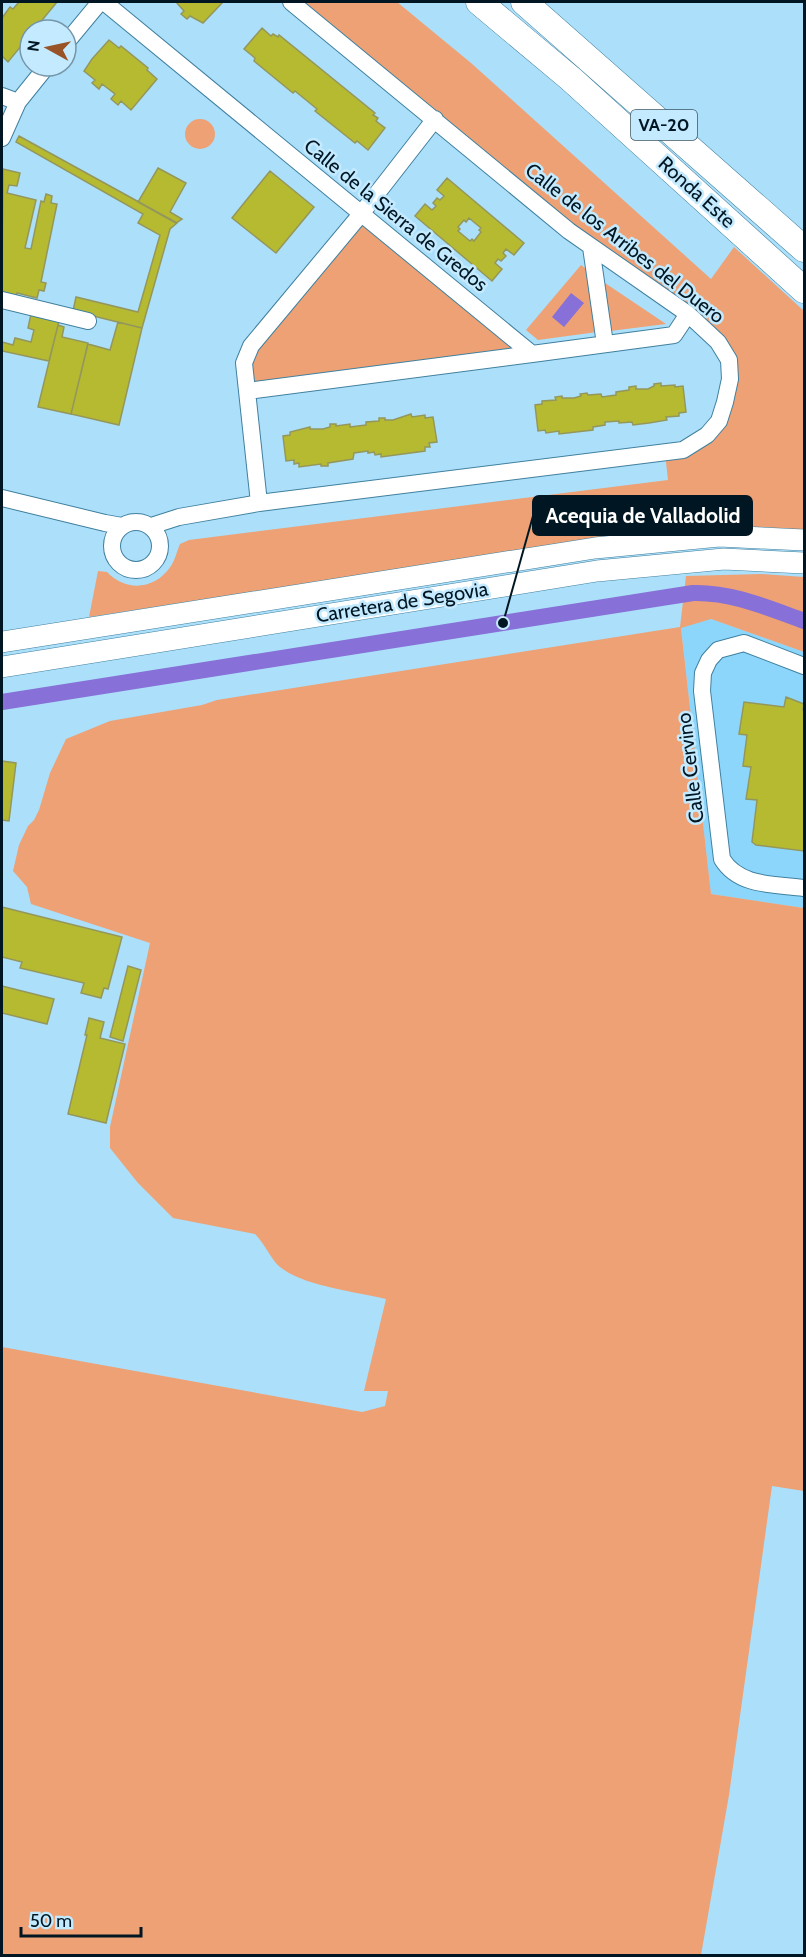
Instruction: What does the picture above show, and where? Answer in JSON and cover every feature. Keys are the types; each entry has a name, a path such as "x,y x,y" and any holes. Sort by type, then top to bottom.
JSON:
{"highway":[{"name":"Ronda Este","path":"479,2 580,87 804,290"},
{"name":"Ronda Este","path":"524,2 804,249"}],"main road":[{"name":"Carretera de Segovia","path":"2,642 595,548 719,536 804,540"},
{"name":"Carretera de Segovia","path":"2,667 597,572 724,559 804,563"}],"street":[{"path":"78,29 102,2"},
{"name":"Calle de la Sierra de Gredos","path":"102,2 532,354"},
{"name":"Calle de los Arribes del Duero","path":"155,533 179,518 260,503 683,450 706,435 719,421 725,402 730,379 729,360 718,342 688,314 569,231 291,2"},
{"path":"2,138 18,102 37,78"},
{"path":"2,96 18,102"},
{"path":"260,503 244,363 251,346 361,214 435,119"},
{"path":"591,247 605,344"},
{"path":"2,300 88,321"},
{"path":"247,391 674,335 688,314"},
{"path":"2,498 114,528 137,521 155,533 160,549 153,564 137,570 121,565 112,551 114,528"},
{"name":"Calle Cervino","path":"804,666 744,643 718,650 709,660 703,674 702,691 722,859 729,870 748,881 804,888"}],"shaded area":[{"path":"291,2 397,2 471,63 711,279 734,247 804,311 804,532 777,528 692,524 89,617 98,571 107,572 123,583 140,586 149,584 164,574 172,564 180,544 189,540 668,480 665,453 707,435 730,379 718,342 591,247"},
{"path":"200,119 210,124 215,134 210,144 200,149 190,144 185,134 190,124"},
{"path":"361,214 532,354 247,391 251,346"},
{"path":"581,265 589,271 597,332 538,340 526,330"},
{"path":"605,283 666,324 610,331"},
{"path":"571,293 584,303 564,327 552,317"},
{"path":"761,574 804,577 804,652 711,619 681,628 711,894 804,908 804,1491 772,1486 729,1795 701,1955 2,1955 2,1347 362,1412 385,1406 388,1391 364,1391 386,1299 316,1284 290,1274 277,1264 255,1234 173,1218 138,1183 110,1148 110,1127 150,943 31,904 27,887 13,871 19,845 39,810 50,773 66,739 110,721 202,705 217,700 680,627 686,576"},
{"path":"711,619 804,652 804,908 711,894 681,627"}],"building":[{"path":"19,2 57,2 44,18 18,18 18,50 8,62 2,56 2,18 10,7 13,9"},
{"path":"176,2 223,2 203,23 190,16 187,19 181,14 184,11"},
{"path":"262,28 271,36 273,34 278,37 279,35 375,113 373,115 378,118 376,121 385,128 368,150 357,141 355,143 315,111 317,109 295,91 293,93 254,61 255,58 244,49"},
{"path":"109,40 119,48 121,46 148,68 147,70 157,79 131,110 121,101 118,105 111,99 115,94 102,84 99,89 92,83 95,80 84,71"},
{"path":"19,136 177,223 170,229 142,328 73,311 76,297 138,312 160,235 138,223 143,214 16,142"},
{"path":"158,168 186,183 170,212 182,219 176,223 138,202"},
{"path":"3,169 20,173 17,186 9,185 7,193 36,200 25,248 31,249 41,201 44,202 46,194 52,196 51,203 57,204 41,282 46,283 44,291 39,290 37,298 17,293 16,298 2,294"},
{"path":"270,171 314,207 276,253 232,218"},
{"path":"447,178 524,243 514,255 506,249 503,253 506,256 495,263 502,269 492,281 415,216 425,204 432,210 436,206 433,203 437,198 440,200 444,196 437,190","holes":["469,218 481,228 479,230 481,232 474,241 472,239 470,241 458,231 460,229 458,227"]},
{"path":"31,314 59,321 49,361 2,351 2,342 13,345 15,338 31,342 34,330 28,328"},
{"path":"118,322 142,328 119,425 71,414 88,344 110,350"},
{"path":"58,325 64,327 62,337 88,343 71,414 38,407"},
{"path":"661,383 661,386 683,386 686,412 679,413 679,416 666,417 667,420 649,423 633,425 632,422 605,422 605,425 593,427 593,430 559,434 559,431 546,433 545,430 538,431 535,405 542,404 542,401 556,400 555,397 562,396 562,398 574,398 587,393 588,395 601,394 602,397 616,395 616,392 629,390 629,387 648,389 654,384"},
{"path":"411,414 412,417 425,415 425,418 433,417 437,442 429,443 430,447 425,447 425,451 381,457 381,454 375,455 374,452 368,453 368,451 354,453 353,459 328,463 328,466 321,466 321,464 299,467 299,463 294,464 294,460 286,461 283,436 290,435 290,432 310,427 310,429 323,429 330,427 330,424 336,424 336,426 350,424 350,427 366,425 366,422 379,421 379,418 393,420"},
{"path":"786,697 804,704 804,851 756,845 752,842 757,800 746,799 751,767 743,766 747,735 739,734 744,702 784,707"},
{"path":"2,761 16,763 9,821 2,820"},
{"path":"2,907 122,937 108,989 104,988 101,998 81,993 84,983 20,968 22,962 2,957"},
{"path":"128,966 141,970 123,1041 110,1037"},
{"path":"2,986 54,999 47,1024 2,1013"},
{"path":"89,1018 104,1022 100,1038 125,1044 106,1123 68,1114"}],"waterway":[{"path":"2,702 693,593 736,598 804,621"}],"place":[{"name":"Acequia de Valladolid","path":"503,623"}]}
